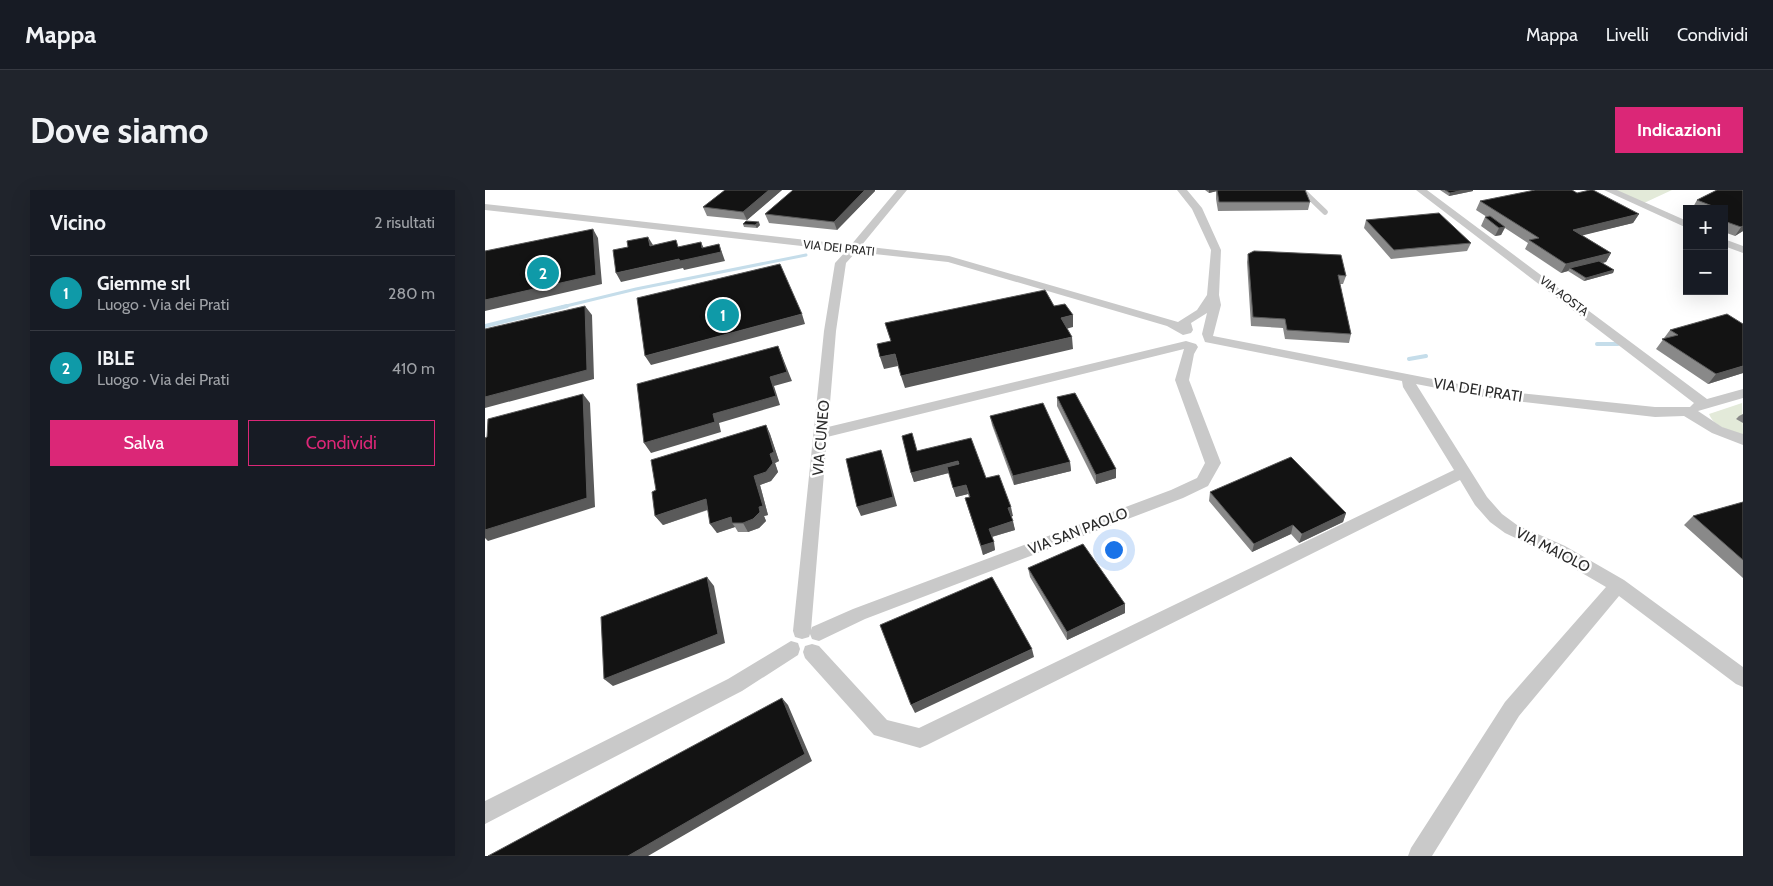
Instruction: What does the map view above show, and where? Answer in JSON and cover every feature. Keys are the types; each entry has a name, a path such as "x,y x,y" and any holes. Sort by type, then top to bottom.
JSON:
{"street":[{"name":"VIA CUNEO","path":"810,632 822,433 831,330 841,263 902,190"},
{"path":"822,433 1187,338 1202,346 1208,337 1215,305 1213,296 1217,250 1197,208 1182,190"},
{"name":"VIA AOSTA","path":"1421,190 1445,206 1706,404"},
{"path":"1609,190 1683,223"},
{"name":"VIA DEI PRATI","path":"485,207 949,260 1171,323 1187,338"},
{"path":"1728,244 1743,250"},
{"path":"1187,338 1184,322 1201,313 1213,296"},
{"name":"VIA DEI PRATI","path":"1208,337 1408,379 1509,396 1655,412 1687,411 1743,393"},
{"name":"VIA SAN PAOLO","path":"810,632 1177,494 1203,482 1213,463 1183,380 1188,354 1187,338"},
{"name":"VIA MAIOLO","path":"1408,379 1410,387 1481,501 1496,518 1511,529 1559,551 1618,585 1743,678"},
{"path":"1687,411 1717,430 1743,440"},
{"path":"811,652 881,728 920,738 1463,472"},
{"path":"1419,856 1512,709 1618,585"},
{"path":"810,632 820,640 811,652 801,655 791,649 791,641 810,632"},
{"path":"485,813 735,686 791,649"}],"lane":[{"path":"1302,190 1325,212"}],"green space":[{"path":"1616,190 1672,190 1644,203"},
{"path":"1742,403 1743,435 1719,425 1709,414"}],"building":[{"path":"725,190 769,190 743,212 703,207"},
{"path":"793,190 865,190 834,222 765,214"},
{"path":"1217,190 1305,190 1310,202 1219,202"},
{"path":"1445,190 1464,190 1450,193"},
{"path":"1535,190 1572,190 1577,193 1593,190 1639,214 1573,230 1611,253 1566,264 1529,240 1539,238 1480,201"},
{"path":"1717,190 1743,190 1743,226 1728,222 1728,205 1710,205 1697,200"},
{"path":"1439,213 1471,243 1394,250 1366,220"},
{"path":"1490,216 1505,227 1499,228 1485,217"},
{"path":"746,221 759,222 755,225 743,224"},
{"path":"593,229 596,275 485,300 485,251"},
{"path":"648,237 650,246 676,240 678,247 701,242 702,248 719,244 721,252 616,273 613,250 628,247 627,241"},
{"path":"1254,251 1341,255 1346,276 1338,275 1351,334 1287,330 1285,319 1253,317 1248,254"},
{"path":"1599,261 1614,270 1586,278 1570,268"},
{"path":"780,264 802,314 645,356 637,298"},
{"path":"1045,290 1054,306 1065,304 1073,315 1061,318 1072,337 901,376 895,354 880,357 877,344 891,341 885,323"},
{"path":"585,306 587,370 485,397 485,329"},
{"path":"1727,314 1743,324 1743,366 1716,374 1662,339 1678,335 1670,330"},
{"path":"778,346 787,372 770,377 776,396 713,414 715,422 644,443 637,384"},
{"path":"1075,393 1116,469 1096,475 1057,397"},
{"path":"583,394 587,498 485,530 485,438 487,437 488,419"},
{"path":"1043,403 1070,462 1013,476 990,416"},
{"path":"766,425 774,452 770,454 773,463 766,472 754,476 763,506 759,507 760,512 753,519 743,523 732,523 731,517 710,524 706,499 655,516 652,492 656,490 651,460"},
{"path":"912,433 917,451 971,438 986,478 999,475 1011,507 1008,508 1013,521 989,529 994,542 981,546 965,498 970,497 966,485 953,488 947,467 959,464 958,461 911,473 902,436"},
{"path":"881,450 893,497 857,507 846,459"},
{"path":"1291,457 1346,513 1302,534 1293,525 1254,544 1210,492"},
{"path":"1743,502 1743,560 1693,516"},
{"path":"1083,544 1125,604 1067,632 1028,568"},
{"path":"707,577 718,634 604,679 601,617"},
{"path":"992,577 1032,649 911,705 880,625"},
{"path":"782,698 805,754 628,856 488,856"}],"waterway":[{"path":"562,307 636,289 806,255"},
{"path":"485,326 567,306"},
{"path":"1597,344 1618,344"},
{"path":"1409,359 1426,356"}],"place":[{"name":"IBLE","path":"543,273"},
{"name":"Giemme srl","path":"723,315"}]}
